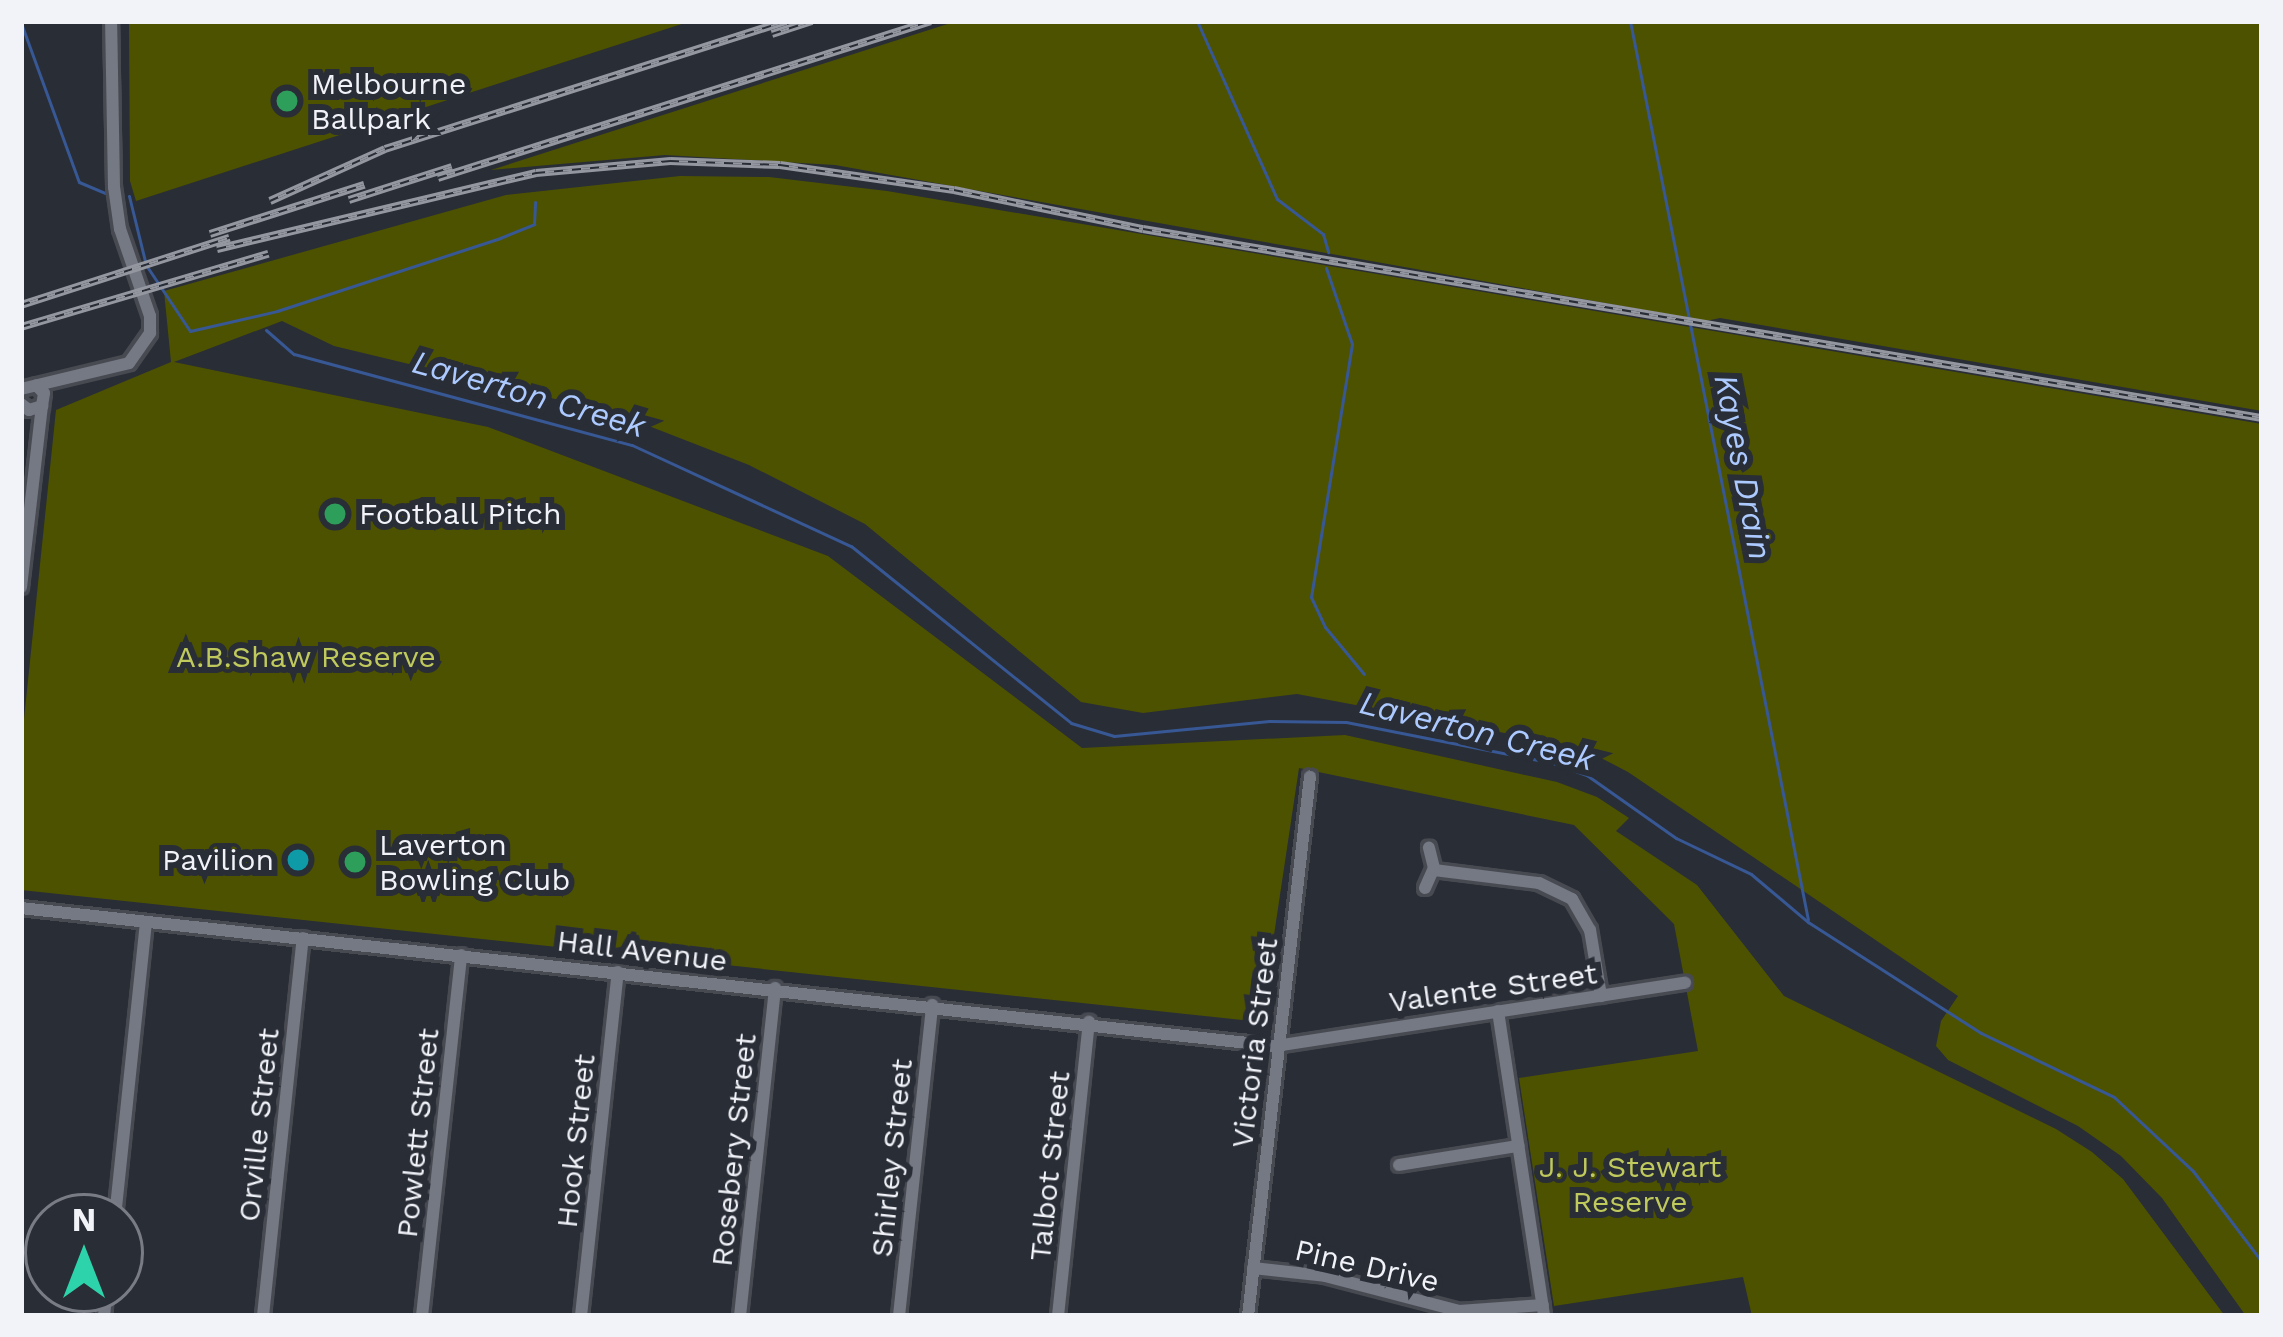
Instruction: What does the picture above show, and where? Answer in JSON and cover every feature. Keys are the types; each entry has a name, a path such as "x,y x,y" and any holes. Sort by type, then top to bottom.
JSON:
{"street":[{"path":"25,388 77,380 129,363 150,333 150,316 120,230 114,188 111,21"},
{"path":"36,447 23,406 42,405 77,380"},
{"path":"21,587 44,393 25,388"},
{"name":"Victoria Street","path":"1248,1316 1310,777"},
{"path":"1425,888 1434,870 1429,848"},
{"path":"1434,870 1539,884 1572,899 1591,930 1601,996"},
{"name":"Hall Avenue","path":"25,906 146,923 1277,1041"},
{"path":"118,1193 146,923"},
{"name":"Orville Street","path":"263,1316 303,938"},
{"name":"Powlett Street","path":"422,1316 461,955"},
{"name":"Hook Street","path":"581,1316 618,972"},
{"name":"Valente Street","path":"1277,1041 1685,983"},
{"name":"Rosebery Street","path":"740,1316 775,988"},
{"name":"Shirley Street","path":"899,1316 932,1005"},
{"path":"1498,1011 1543,1311"},
{"name":"Talbot Street","path":"1058,1316 1089,1022"},
{"path":"1400,1165 1518,1146"},
{"name":"Pine Drive","path":"1253,1268 1340,1279 1459,1311 1543,1311"}],"green space":[{"name":"Melbourne Ballpark","path":"129,21 691,21 136,201 130,181"},
{"path":"957,21 2262,21 2262,411 1720,318 1706,321 835,165 665,155 491,170"},
{"path":"680,176 769,177 887,191 2262,424 2262,1316 2246,1316 2162,1198 2121,1156 2078,1126 1948,1060 1936,1046 1941,1021 1958,996 1628,772 1580,747 1297,694 1143,713 1081,702 865,524 749,465 618,414 334,346 282,321 174,362 488,427 828,556 1082,748 1345,735 1557,782 1597,797 1629,818 1616,831 1697,885 1784,996 2056,1129 2092,1152 2123,1179 2225,1316 1752,1316 1743,1277 1554,1306 1519,1078 1698,1051 1674,924 1574,825 1299,768 1261,1022 21,890 21,748 56,410 171,362 164,291 506,195"}],"waterway":[{"path":"1197,21 1277,199 1323,234 1328,252"},
{"name":"Kayes Drain","path":"1630,21 1808,920"},
{"name":"Laverton Creek","path":"21,23 79,182 105,193"},
{"path":"129,196 146,265 190,331 277,311 500,238 534,224 535,202"},
{"path":"1326,268 1352,344 1311,597 1325,627 1364,674"},
{"name":"Laverton Creek","path":"266,330 294,354 632,445 851,546 1071,723 1114,736 1269,721 1346,722 1553,763 1588,776 1676,838 1751,874 1808,922 1981,1033 2114,1097 2193,1171 2262,1262"}],"railway":[{"path":"270,201 385,149 786,21"},
{"path":"772,34 812,21"},
{"path":"438,178 931,21"},
{"path":"217,249 536,173 670,161 780,165 954,190 1143,229 2262,418"},
{"path":"349,200 452,167"},
{"path":"210,234 364,185"},
{"path":"21,305 229,238"},
{"path":"21,327 268,254"}],"place":[{"name":"Melbourne Ballpark","path":"287,101"},
{"name":"Football Pitch","path":"335,514"},
{"name":"Pavilion","path":"298,860"},
{"name":"Laverton Bowling Club","path":"355,862"}],"park label":[{"name":"A.B.Shaw Reserve","path":"306,657"},
{"name":"J. J. Stewart Reserve","path":"1630,1184"}]}
